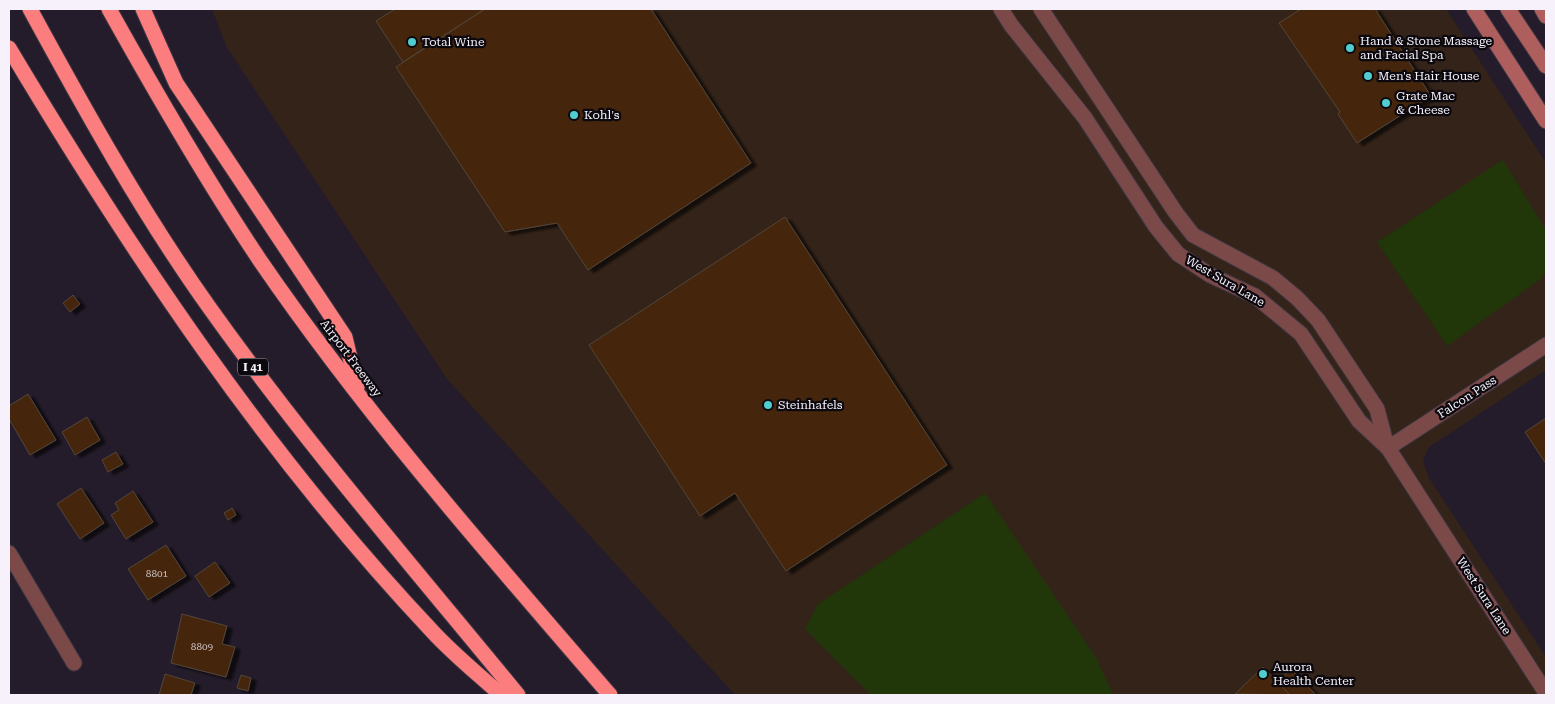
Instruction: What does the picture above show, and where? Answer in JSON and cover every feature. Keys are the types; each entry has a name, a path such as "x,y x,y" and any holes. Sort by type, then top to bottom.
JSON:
{"highway":[{"name":"I 41","path":"30,9 118,163 208,305 295,424 518,695"},
{"name":"Airport Freeway","path":"109,9 174,125 244,235 359,396 454,516 610,695"},
{"path":"143,9 176,83 345,337 359,396"},
{"path":"9,48 121,230 203,349 277,450 433,632 501,695"}],"main road":[{"path":"1474,9 1546,121"},
{"path":"1508,9 1546,66"},
{"path":"1542,9 1546,16"}],"street":[{"name":"West Sura Lane","path":"1001,9 1011,25 1085,118 1156,227 1178,254 1210,275 1255,296 1301,334 1359,421 1388,448 1546,693"},
{"name":"West Sura Lane","path":"1041,9 1176,213 1193,235 1272,278 1298,298 1318,320 1377,409 1388,448"},
{"name":"Falcon Pass","path":"1388,448 1546,346"},
{"path":"9,553 74,663"}],"shaded area":[{"path":"212,9 1446,9 1546,163 1546,370 1429,447 1423,461 1429,478 1546,657 1546,695 735,695 447,379 226,46"}],"green space":[{"path":"1503,160 1546,230 1546,270 1542,278 1447,346 1377,242"},
{"path":"985,493 1097,659 1113,695 871,695 805,629 818,604"}],"building":[{"name":"Total Wine","path":"395,9 485,9 403,62 376,21"},
{"name":"Kohl's","path":"485,9 651,9 751,163 588,270 557,223 505,232 396,67"},
{"path":"1301,9 1375,9 1431,96 1357,143 1338,114 1340,112 1279,23"},
{"name":"Steinhafels","path":"785,217 947,465 786,571 735,493 700,516 589,345"},
{"path":"73,295 80,304 70,312 63,303"},
{"path":"28,394 56,440 30,455 9,419 9,406"},
{"path":"87,417 100,440 75,455 62,432"},
{"path":"1546,418 1546,464 1525,432"},
{"path":"116,452 123,464 108,472 102,460"},
{"path":"81,488 104,523 80,539 57,504"},
{"path":"133,491 153,522 126,539 111,515 119,510 115,503"},
{"path":"232,508 236,515 228,520 224,513"},
{"path":"166,545 186,576 148,600 128,569"},
{"path":"215,562 230,583 209,597 195,576"},
{"path":"182,614 227,626 222,644 235,647 226,677 171,663"},
{"name":"Aurora Health Center","path":"1263,667 1290,695 1235,694"},
{"path":"1291,669 1316,695 1290,695 1277,682"},
{"path":"165,674 195,683 191,695 159,695"},
{"path":"241,675 251,678 248,691 237,688"}],"place":[{"name":"Total Wine","path":"412,42"},
{"name":"Hand & Stone Massage and Facial Spa","path":"1350,48"},
{"name":"Men's Hair House","path":"1368,76"},
{"name":"Grate Mac & Cheese","path":"1386,103"},
{"name":"Kohl's","path":"574,115"},
{"name":"Steinhafels","path":"768,405"},
{"name":"Aurora Health Center","path":"1263,674"}]}
